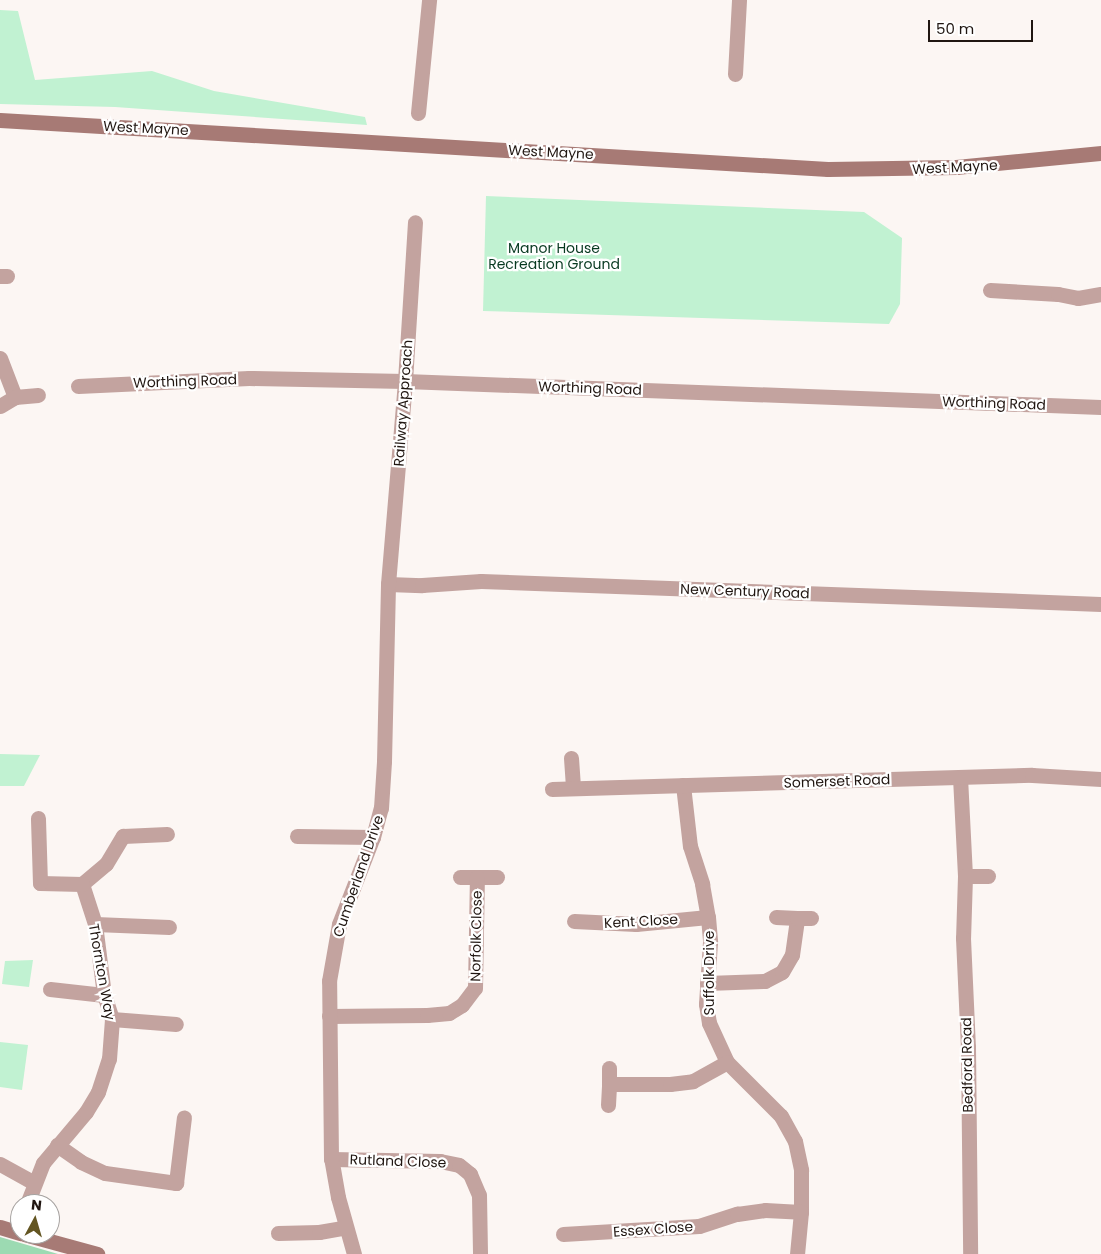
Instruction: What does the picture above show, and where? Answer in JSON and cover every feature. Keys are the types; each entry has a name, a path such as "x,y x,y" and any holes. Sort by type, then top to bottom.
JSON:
{"main road":[{"name":"West Mayne","path":"0,120 828,169 915,169 1000,165 1101,153"},
{"path":"60,1243 97,1254"}],"street":[{"path":"418,113 429,0"},
{"path":"735,74 739,0"},
{"name":"Railway Approach","path":"388,584 405,382 415,222"},
{"path":"990,290 1058,294 1078,298 1101,294"},
{"path":"0,358 15,397"},
{"name":"Worthing Road","path":"78,386 249,378 1101,407"},
{"path":"0,406 15,397 38,395"},
{"name":"New Century Road","path":"388,584 422,585 481,581 1101,604"},
{"name":"Cumberland Drive","path":"354,1254 330,1159 329,980 339,924 373,837 381,808 384,761 388,584"},
{"path":"571,758 573,788"},
{"name":"Somerset Road","path":"552,789 1032,775 1101,779"},
{"name":"Bedford Road","path":"960,777 965,876 963,938 968,1047 970,1254"},
{"name":"Suffolk Drive","path":"683,785 690,846 702,884 708,917 710,942 706,1004 709,1023 727,1062 781,1116 795,1141 801,1170 801,1212 797,1254"},
{"path":"38,818 40,883 82,884 106,864 122,836 168,834"},
{"path":"297,836 373,837"},
{"path":"965,876 988,876"},
{"name":"Norfolk Close","path":"460,877 497,877"},
{"name":"Norfolk Close","path":"329,1016 427,1015 449,1013 462,1005 475,988 477,877"},
{"name":"Thornton Way","path":"30,1194 42,1163 86,1112 98,1092 109,1059 112,1019 104,995 95,924 82,884"},
{"name":"Kent Close","path":"574,921 636,924 708,917"},
{"path":"706,983 765,981 782,972 792,955 804,918 776,917"},
{"path":"95,924 169,927"},
{"path":"50,990 104,995"},
{"path":"112,1019 176,1024"},
{"path":"609,1084 670,1084 694,1081 727,1062"},
{"path":"608,1105 609,1068"},
{"path":"57,1145 81,1162 105,1173 176,1183 184,1117"},
{"name":"Rutland Close","path":"330,1159 440,1161 459,1165 470,1174 479,1195 480,1254"},
{"path":"0,1164 33,1182"},
{"name":"Essex Close","path":"563,1234 699,1226 737,1214 765,1210 801,1212"},
{"path":"278,1233 319,1232 346,1227"}],"green space":[{"path":"0,10 18,11 35,80 152,71 214,91 365,117 367,125 115,107 0,104"},
{"name":"Manor House Recreation Ground","path":"486,196 864,212 902,238 900,304 889,324 483,311"},
{"path":"0,754 40,755 24,786 0,786"},
{"path":"33,960 29,987 2,984 5,961"},
{"path":"0,1042 28,1045 22,1090 0,1087"},
{"path":"0,1237 10,1240 10,1244 24,1244 58,1254 0,1254"}]}
